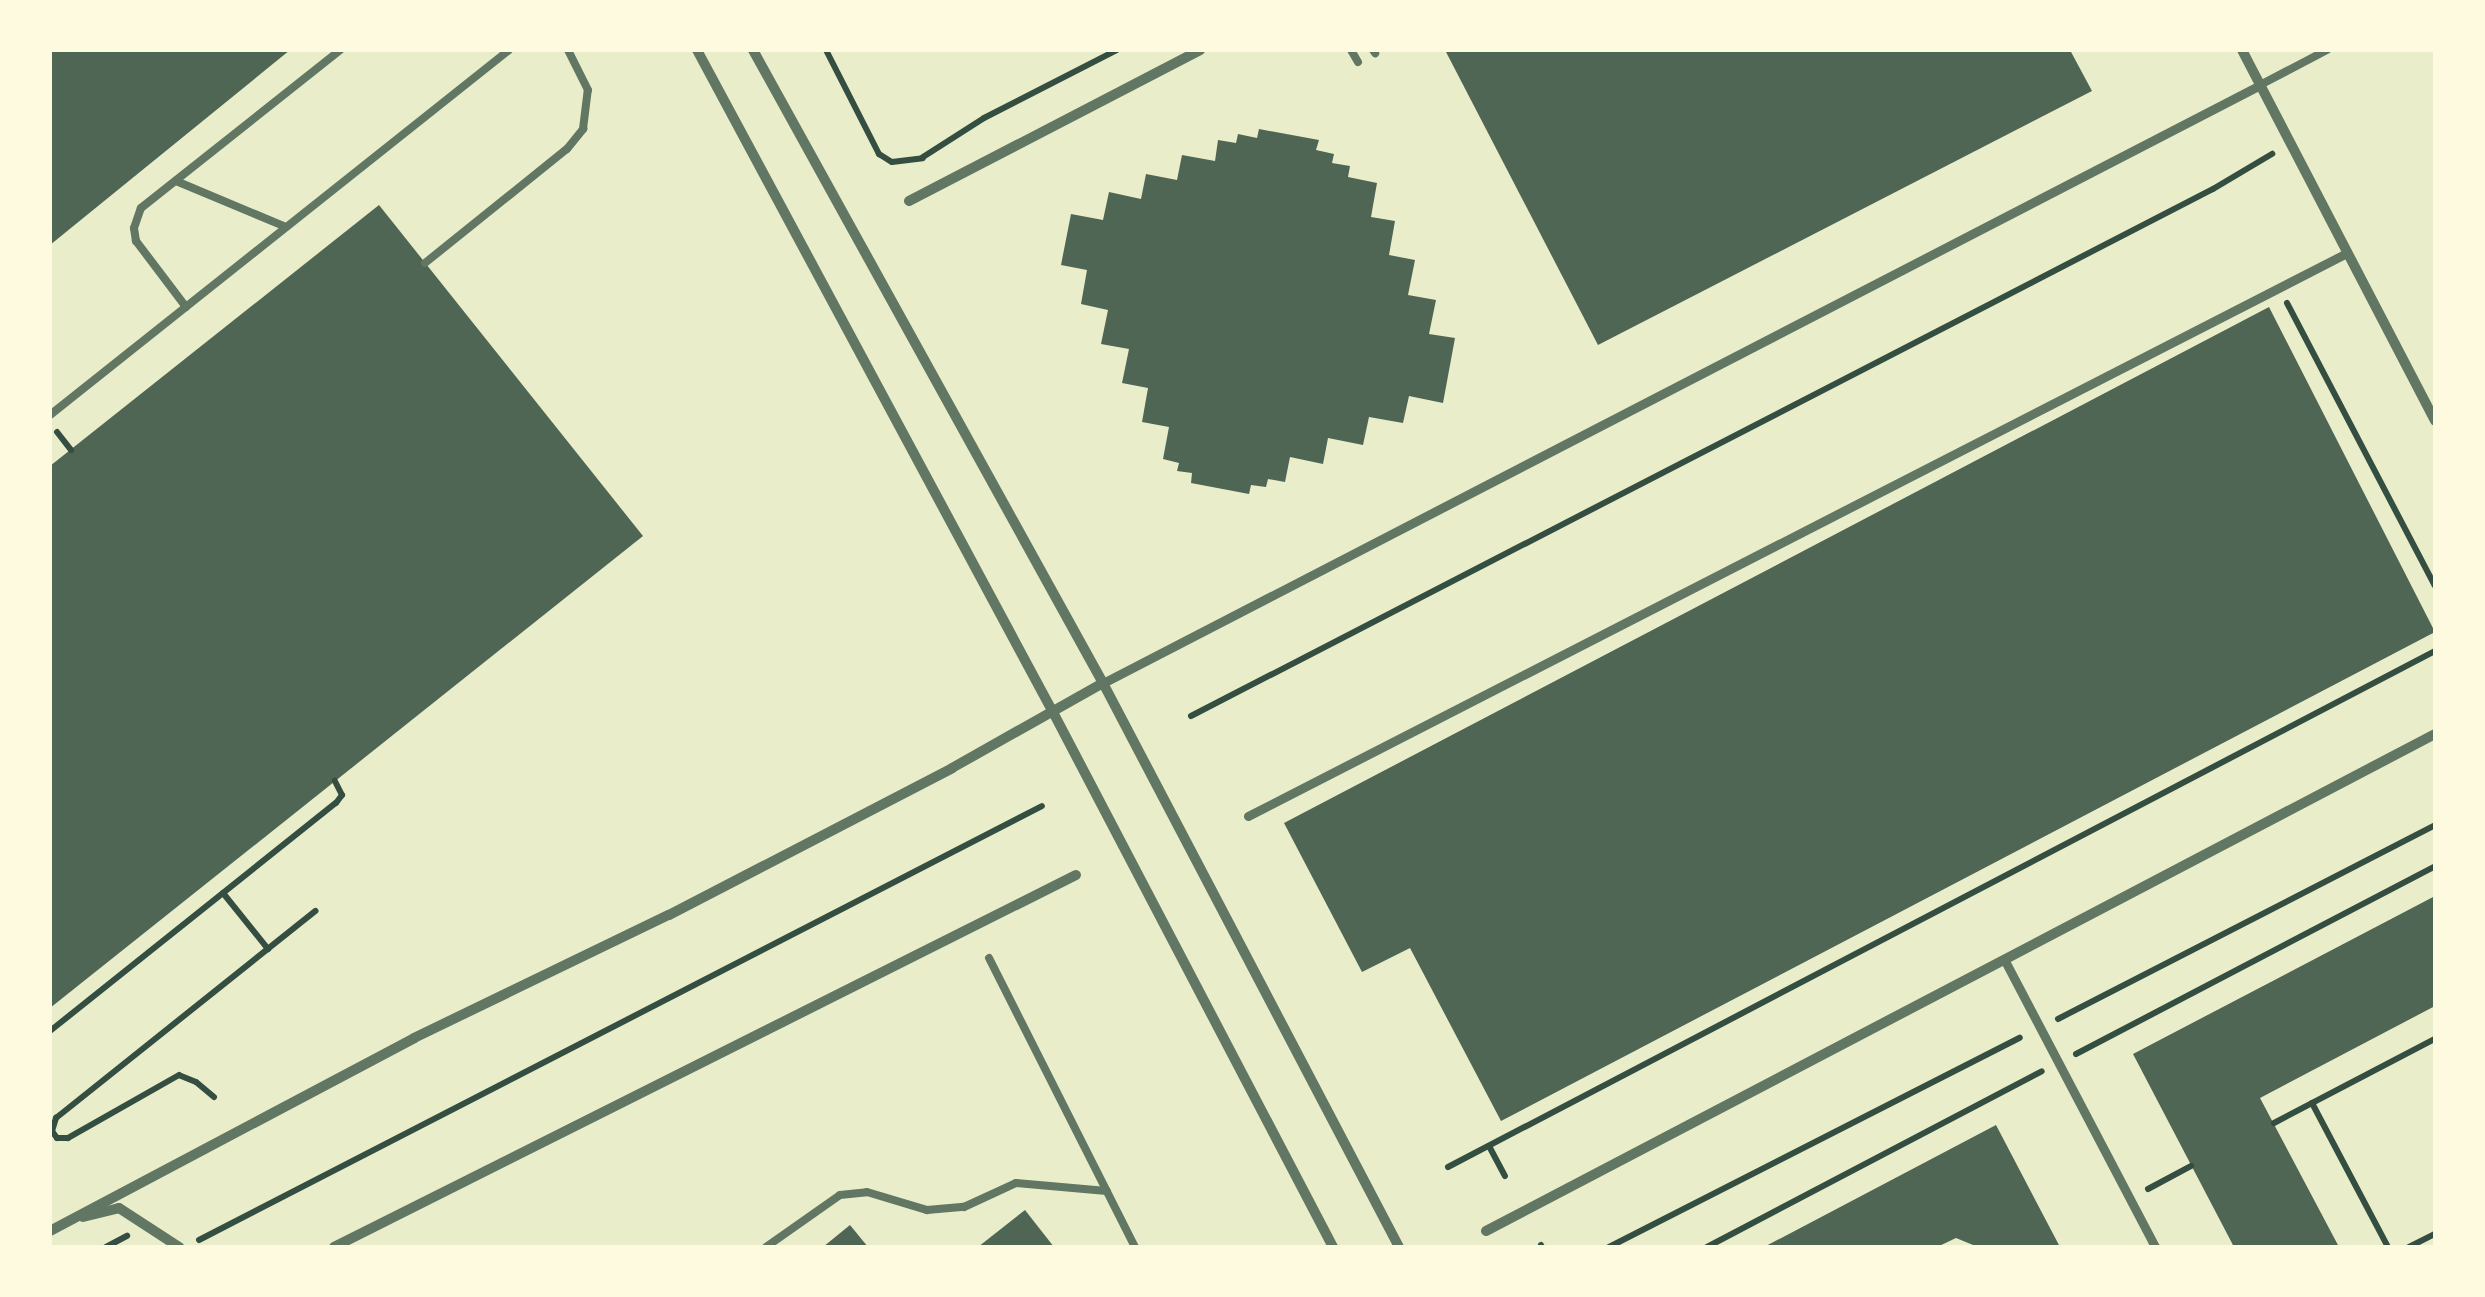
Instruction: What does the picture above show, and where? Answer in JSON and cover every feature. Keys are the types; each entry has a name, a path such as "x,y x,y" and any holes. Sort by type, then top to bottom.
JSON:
{"street":[{"path":"697,50 1054,714 1333,1247"},
{"path":"753,50 1103,682 1398,1247"},
{"path":"909,201 1200,50"},
{"path":"2242,50 2435,421"},
{"path":"50,1231 414,1038 669,915 1054,714 1103,682 2260,85"},
{"path":"1248,816 2347,253"},
{"path":"1486,1231 2435,734"},
{"path":"334,1247 1076,875"},
{"path":"2004,959 2155,1247"},
{"path":"68,1220 119,1208 182,1247"}],"lane":[{"path":"186,307 143,253 134,228 141,208 340,50"},
{"path":"50,415 508,50"},
{"path":"425,263 567,150 583,129 588,90 568,50"},
{"path":"1352,50 1358,62"},
{"path":"2260,85 2327,50"},
{"path":"176,180 286,227"},
{"path":"989,958 1136,1247"},
{"path":"766,1247 840,1194 866,1192 927,1210 964,1207 1016,1183 1107,1191"}],"path":[{"path":"826,50 879,154 892,162 922,157 984,118 1117,50"},
{"path":"1190,716 2213,189 2290,144"},
{"path":"922,157 929,168"},
{"path":"2279,288 2435,586"},
{"path":"1448,1167 2435,651"},
{"path":"50,1031 336,803 342,795 335,781"},
{"path":"182,1247 1042,806"},
{"path":"223,894 268,949"},
{"path":"214,1097 196,1082 179,1075 68,1138 57,1138 52,1131 56,1118 315,912"},
{"path":"2274,1123 2435,1039"},
{"path":"2312,1103 2388,1247"},
{"path":"1489,1146 1505,1176"},
{"path":"2130,1198 2191,1166"},
{"path":"2410,1247 2435,1234"}],"building":[{"path":"50,50 290,50 50,245"},
{"path":"1445,50 2070,50 2092,91 1598,345"},
{"path":"1259,129 1319,140 1316,150 1334,154 1332,163 1350,166 1348,177 1377,183 1371,217 1395,221 1389,255 1415,260 1408,295 1436,300 1429,334 1455,338 1443,403 1409,396 1403,423 1369,417 1363,445 1328,438 1323,464 1290,457 1285,482 1268,479 1266,487 1251,485 1249,494 1191,483 1192,473 1177,471 1179,463 1163,459 1169,427 1142,422 1148,388 1122,383 1129,349 1101,344 1108,310 1081,304 1087,270 1061,265 1071,214 1103,220 1109,192 1141,199 1146,174 1177,180 1182,155 1215,161 1218,140 1236,143 1238,134 1257,138"},
{"path":"379,205 643,536 50,1008 50,466"},
{"path":"2269,307 2435,632 1501,1121 1410,948 1362,972 1284,823"},
{"path":"2435,896 2435,1006 2260,1098 2339,1247 2234,1247 2133,1054"},
{"path":"1996,1125 2060,1247 1978,1247 1956,1238 1937,1247 1764,1247"},
{"path":"1025,1210 1054,1247 978,1247"},
{"path":"850,1225 868,1247 823,1247"}]}
